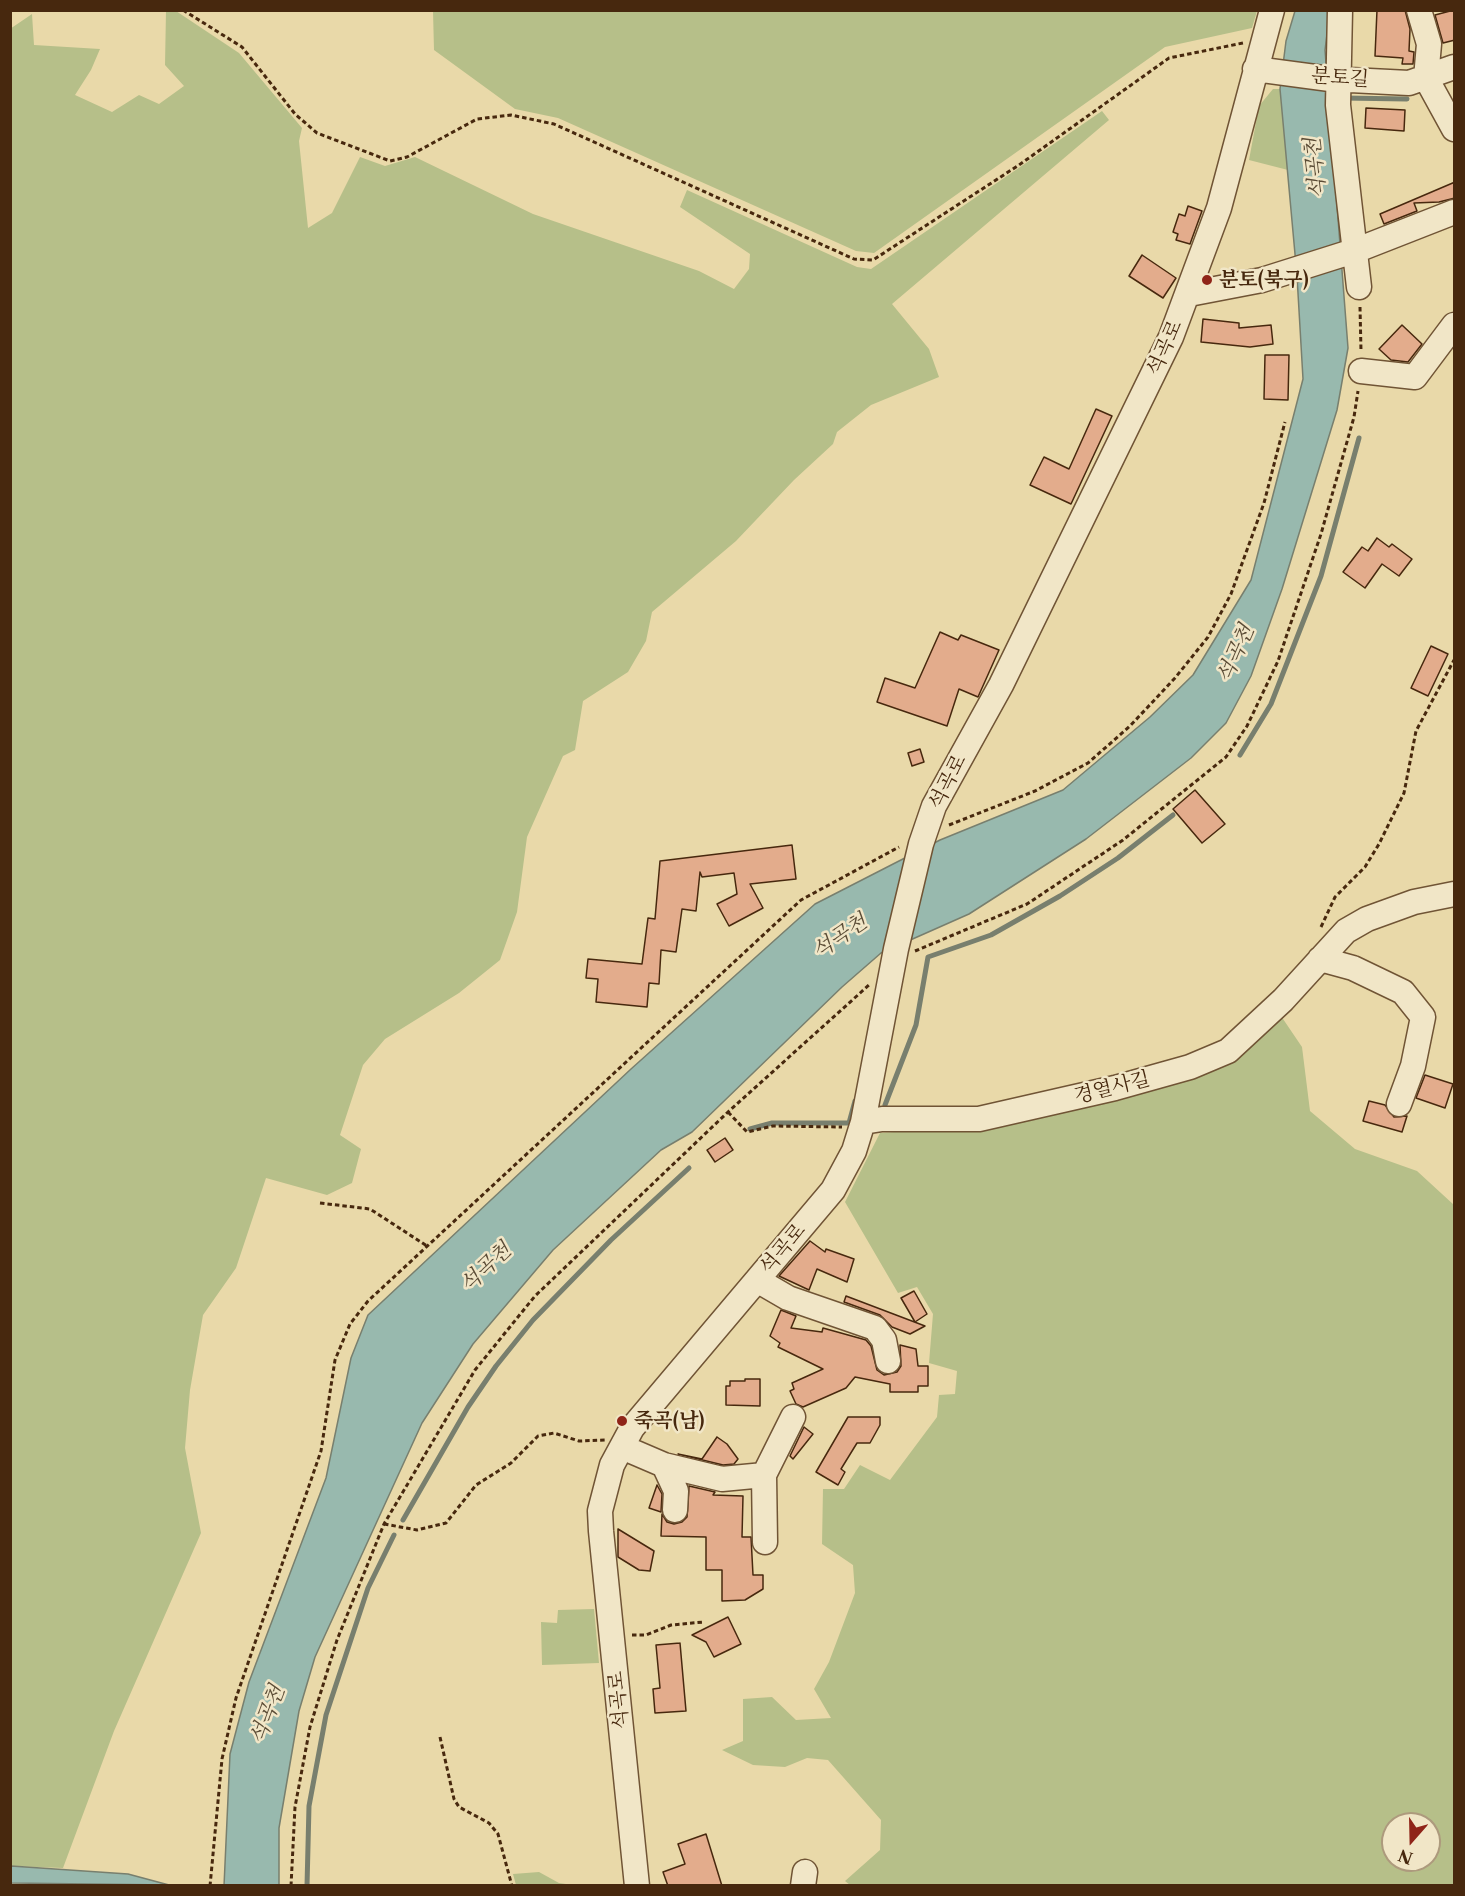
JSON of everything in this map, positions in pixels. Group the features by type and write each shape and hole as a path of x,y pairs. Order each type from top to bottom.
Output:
{"street":[{"name":"석곡로","path":"637,1886 600,1511 612,1465 632,1428 833,1190 854,1151 863,1122 894,959 923,839 934,806 1001,685 1118,450 1189,294 1265,71 1263,38 1272,10"},
{"path":"1340,10 1334,79 1350,252 1359,287"},
{"path":"1419,10 1429,44 1426,78 1455,129"},
{"name":"분토길","path":"1265,71 1334,79 1409,83 1455,67"},
{"path":"1189,294 1262,280 1350,252 1455,212"},
{"path":"1361,371 1415,377 1455,325"},
{"name":"경열사길","path":"863,1122 882,1119 979,1119 1115,1088 1190,1067 1228,1051 1283,999 1346,931 1367,919 1414,902 1455,894"},
{"path":"1320,959 1353,968 1403,992 1423,1017 1413,1066 1399,1104"},
{"name":"석곡로","path":"757,1280 788,1298 875,1328 884,1340 888,1361"},
{"path":"765,1542 764,1475 794,1418"},
{"path":"622,1447 664,1465 722,1479 764,1475"},
{"path":"664,1465 676,1491 675,1510"}],"path":[{"path":"183,10 242,47 295,114 317,133 390,161 407,157 477,119 511,115 554,124 854,259 873,260 1019,165 1169,58 1263,38"},
{"path":"291,1886 295,1807 310,1727 337,1640 384,1524 475,1370 535,1296 728,1112 894,959 1027,904 1124,840 1226,757 1247,726 1278,661 1321,534 1354,417 1361,371 1359,287"},
{"path":"210,1886 222,1759 236,1698 321,1451 335,1360 350,1323 368,1300 801,900 923,839 1035,791 1088,763 1130,726 1175,678 1208,637 1231,594 1264,503 1286,422"},
{"path":"1320,930 1335,897 1365,867 1379,844 1404,793 1416,731 1455,660"},
{"path":"728,1112 747,1132 773,1126 850,1127 863,1122"},
{"path":"320,1203 370,1209 427,1246"},
{"path":"384,1524 417,1530 446,1523 476,1485 511,1463 538,1436 554,1433 579,1441 610,1439 622,1447"},
{"path":"612,1636 646,1635 671,1625 704,1622"},
{"path":"440,1737 454,1799 459,1807 489,1823 498,1834 512,1886"}],"green space":[{"path":"433,10 1257,11 1252,28 1165,47 874,253 856,251 558,118 515,109 434,50"},
{"path":"166,11 176,11 239,53 302,128 299,141 308,228 332,213 360,157 385,166 415,157 533,214 699,271 734,289 749,269 750,254 680,207 687,190 857,267 871,269 1102,111 1109,120 892,304 929,349 939,377 871,405 837,432 833,444 794,480 736,541 652,612 646,641 628,672 583,701 575,750 563,756 527,837 517,912 500,960 459,993 385,1039 363,1065 340,1135 361,1149 352,1183 327,1195 266,1178 236,1268 203,1315 190,1390 185,1448 201,1533 114,1731 63,1868 10,1866 10,29 32,14 34,45 100,49 91,70 75,95 112,112 139,95 159,104 184,86 165,65"},
{"path":"1273,89 1280,89 1288,170 1249,160 1259,106"},
{"path":"1281,1016 1302,1047 1310,1111 1355,1149 1417,1171 1454,1205 1454,1885 850,1885 845,1881 880,1850 881,1820 828,1760 807,1758 785,1767 753,1765 722,1750 743,1741 743,1699 772,1697 796,1720 831,1718 814,1689 829,1662 855,1593 853,1565 822,1544 823,1489 844,1489 860,1465 890,1480 937,1417 939,1395 955,1394 957,1371 929,1363 933,1314 917,1287 898,1293 845,1202 880,1133 977,1126 1117,1096"},
{"path":"594,1609 599,1663 542,1665 541,1622 557,1623 558,1610"},
{"path":"539,1872 559,1883 573,1885 516,1885 513,1874"}],"water":[{"name":"석곡천","path":"1295,11 1330,11 1325,50 1348,348 1337,410 1282,589 1251,676 1226,723 1191,758 1086,839 969,914 881,953 842,987 692,1132 661,1150 553,1250 473,1344 422,1423 315,1657 299,1711 279,1828 279,1885 224,1886 230,1754 249,1682 326,1478 351,1358 368,1315 631,1069 815,904 940,840 1063,790 1150,717 1193,675 1251,580 1303,379 1297,276 1280,89 1286,41"},
{"path":"11,1866 128,1874 169,1885 11,1883"}],"building":[{"path":"1377,10 1405,10 1410,29 1409,51 1414,52 1413,64 1402,64 1403,58 1375,56"},
{"path":"1454,10 1455,40 1443,43 1435,15"},
{"path":"1366,108 1405,110 1404,131 1365,128"},
{"path":"1455,182 1455,198 1439,202 1414,203 1417,211 1384,224 1380,214"},
{"path":"1188,206 1202,211 1190,244 1176,240 1178,234 1173,232 1179,214 1185,216"},
{"path":"1142,255 1176,278 1163,298 1129,276"},
{"path":"1203,319 1239,323 1239,328 1271,325 1273,344 1250,347 1201,342"},
{"path":"1402,325 1422,344 1408,362 1391,360 1379,349"},
{"path":"1265,355 1289,355 1288,400 1264,399"},
{"path":"1096,409 1112,416 1071,504 1030,485 1044,457 1069,469"},
{"path":"1377,538 1389,547 1392,544 1412,559 1399,576 1382,564 1365,588 1343,572 1362,547 1368,551"},
{"path":"940,632 958,640 961,635 999,650 978,697 959,689 947,726 877,702 885,678 915,688"},
{"path":"1431,646 1448,654 1428,696 1411,688"},
{"path":"920,749 924,762 912,766 908,753"},
{"path":"1195,790 1225,824 1202,843 1173,809"},
{"path":"792,845 796,879 750,884 763,908 729,926 717,904 737,894 734,873 702,877 700,872 696,911 682,909 676,952 661,950 659,984 649,983 647,1007 596,1002 598,979 586,978 588,959 642,964 648,918 655,919 660,861"},
{"path":"1425,1075 1453,1084 1445,1108 1416,1098"},
{"path":"1369,1101 1385,1105 1394,1117 1407,1116 1402,1132 1363,1121"},
{"path":"725,1138 733,1150 715,1162 707,1150"},
{"path":"810,1241 825,1252 826,1249 854,1259 847,1282 817,1269 809,1290 779,1276"},
{"path":"914,1291 927,1314 915,1322 901,1298"},
{"path":"846,1296 925,1326 910,1334 892,1327 880,1315 844,1302"},
{"path":"781,1310 796,1316 791,1328 822,1332 823,1328 866,1340 871,1346 877,1370 884,1375 897,1372 901,1366 900,1345 916,1349 918,1366 928,1366 928,1386 918,1386 918,1392 890,1392 890,1384 855,1377 846,1388 803,1407 796,1404 790,1391 794,1389 792,1383 823,1369 778,1347 780,1343 770,1336"},
{"path":"745,1379 760,1379 760,1406 726,1405 726,1386 730,1386 730,1381 745,1381"},
{"path":"848,1417 880,1417 880,1425 870,1443 857,1443 841,1469 845,1472 838,1485 816,1472"},
{"path":"804,1427 813,1434 793,1459 790,1456"},
{"path":"717,1437 727,1444 738,1459 734,1464 723,1465 678,1454 702,1459"},
{"path":"657,1485 662,1494 661,1512 649,1508"},
{"path":"689,1486 715,1492 713,1495 743,1496 742,1537 751,1537 753,1575 763,1575 763,1589 745,1600 722,1601 722,1570 706,1570 706,1537 661,1536 662,1514 667,1522 674,1524 682,1522 687,1517"},
{"path":"618,1529 654,1551 650,1571 639,1570 618,1557"},
{"path":"728,1617 741,1644 714,1657 706,1642 692,1635"},
{"path":"680,1643 686,1711 655,1713 653,1689 660,1688 656,1645"},
{"path":"706,1834 722,1886 668,1886 663,1872 685,1864 678,1844"}],"waterway":[{"path":"1343,98 1407,99"},
{"path":"1240,755 1271,704 1321,576 1359,438"},
{"path":"885,1105 916,1025 928,957 991,935 1060,896 1118,858 1173,815"},
{"path":"750,1129 772,1123 849,1123 855,1101"},
{"path":"403,1520 468,1407 496,1366 533,1320 611,1240 689,1168"},
{"path":"307,1886 309,1806 326,1715 368,1588 394,1535"}],"place":[{"name":"분토(북구)","path":"1207,280"},
{"name":"죽곡(남)","path":"622,1421"}]}
